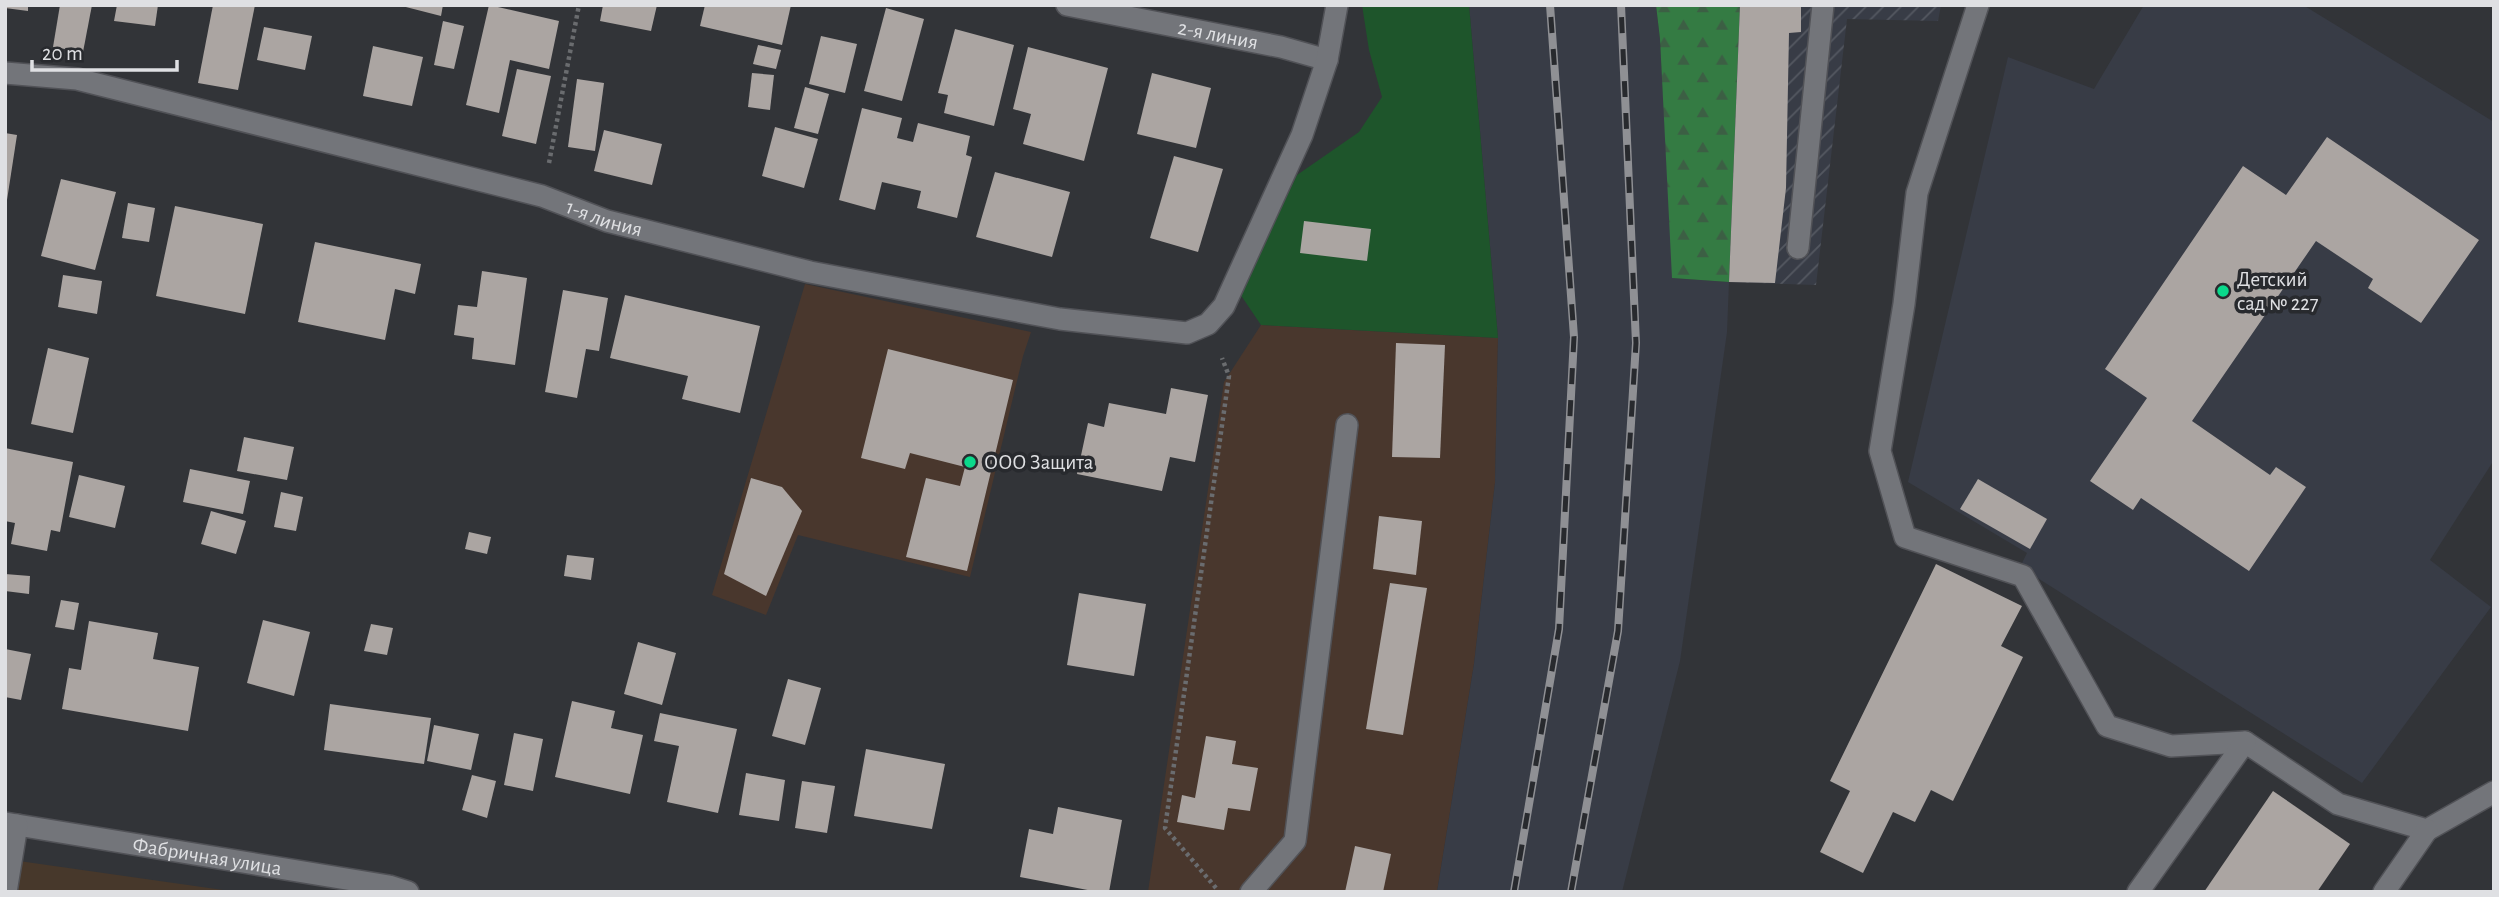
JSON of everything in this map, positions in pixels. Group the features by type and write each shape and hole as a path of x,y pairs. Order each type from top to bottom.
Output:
{"street":[{"name":"2-я линия","path":"1067,5 1281,47 1327,60"},
{"path":"1208,324 1224,306 1296,148 1327,60 1337,5"},
{"path":"1798,248 1823,5"},
{"path":"1978,5 1917,193 1904,304 1880,452 1905,537 2023,576 2108,726 2171,746 2245,742 2338,804 2427,831"},
{"name":"1-я линия","path":"5,73 77,79 542,196 607,221 873,285 1060,319 1187,333 1208,324"},
{"path":"1251,892 1296,841 1346,425"},
{"path":"2138,892 2245,742"},
{"path":"2384,892 2427,831 2494,792"},
{"path":"6,892 11,824"},
{"name":"Фабричная улица","path":"11,824 389,886 408,892"}],"path":[{"path":"542,196 579,5"},
{"path":"1208,324 1229,376 1165,828 1218,892"}],"shaded area":[{"path":"1469,5 1656,5 1673,278 1729,282 1727,332 1680,661 1622,892 1437,892 1474,664 1495,483 1498,338"},
{"path":"1740,5 1941,5 1938,21 1847,19 1816,285 1729,282"},
{"name":"Детский сад № 227","path":"2144,5 2303,5 2494,122 2494,460 2430,560 2491,607 2362,783 2020,567 2027,553 1908,482 2008,57 2094,89"},
{"path":"805,284 1031,332 970,577 798,535 766,615 712,595"},
{"path":"1261,325 1498,338 1495,483 1474,664 1437,892 1148,892 1224,382"},
{"path":"5,859 237,892 5,892"}],"green space":[{"path":"1362,5 1469,5 1498,338 1261,325 1240,294 1297,175 1359,132 1382,97 1369,50"},
{"path":"1656,5 1740,5 1729,282 1672,278"}],"building":[{"path":"5,5 28,5 28,11 5,8"},
{"path":"60,5 92,5 83,52 53,47"},
{"path":"117,5 158,5 155,26 114,21"},
{"path":"213,5 255,5 238,90 198,83"},
{"path":"398,5 443,5 441,16"},
{"path":"489,5 559,21 549,69 510,60 499,113 466,105"},
{"path":"603,5 657,5 651,31 600,21"},
{"path":"705,5 791,5 782,45 700,26"},
{"path":"1740,5 1801,5 1801,32 1789,33 1786,188 1775,283 1729,282"},
{"path":"886,8 924,19 902,101 864,91"},
{"path":"443,21 464,26 454,69 434,65"},
{"path":"264,27 312,36 305,70 257,60"},
{"path":"955,29 1014,45 994,126 944,113 948,95 938,93"},
{"path":"821,36 857,44 845,93 809,84"},
{"path":"758,45 781,50 776,69 753,64"},
{"path":"373,46 423,57 412,106 363,96"},
{"path":"1028,47 1108,68 1084,161 1023,144 1031,114 1013,109"},
{"path":"517,69 551,76 536,144 502,136"},
{"path":"752,73 774,75 770,110 748,107"},
{"path":"1152,73 1211,88 1196,148 1137,134"},
{"path":"577,79 604,83 595,151 568,147"},
{"path":"805,87 829,94 818,134 794,128"},
{"path":"862,108 902,118 897,138 913,142 918,123 970,136 966,155 972,157 957,218 917,208 921,191 882,182 875,210 839,200"},
{"path":"775,127 818,139 804,188 762,176"},
{"path":"604,130 662,144 652,185 594,171"},
{"path":"5,133 17,135 7,200 5,200"},
{"path":"2327,137 2479,240 2421,323 2368,288 2373,279 2316,241 2192,421 2270,475 2276,467 2306,487 2249,571 2141,498 2133,510 2090,481 2147,398 2105,369 2243,166 2286,195"},
{"path":"1174,156 1223,169 1198,252 1150,238"},
{"path":"995,172 1070,192 1052,257 976,237"},
{"path":"61,179 116,192 95,270 41,256"},
{"path":"128,203 155,208 149,242 122,238"},
{"path":"175,206 263,224 245,314 156,296"},
{"path":"1304,221 1371,229 1367,261 1300,253"},
{"path":"315,242 421,264 415,294 395,289 385,340 298,322"},
{"path":"482,271 527,278 515,365 472,359 474,338 454,335 458,305 477,307"},
{"path":"63,275 102,281 97,314 58,307"},
{"path":"563,290 608,298 599,351 586,349 577,398 545,392"},
{"path":"625,295 760,326 740,413 682,399 688,376 610,358"},
{"path":"1396,343 1445,345 1440,458 1392,457"},
{"path":"48,348 89,358 73,433 31,424"},
{"name":"ООО Защита","path":"888,349 1013,380 967,571 906,557 926,478 960,486 965,467 910,453 905,469 861,458"},
{"path":"1171,388 1208,395 1195,462 1170,457 1162,491 1077,474 1088,423 1104,427 1109,403 1166,414"},
{"path":"244,437 294,447 287,480 237,471"},
{"path":"5,448 73,462 60,532 51,530 47,551 11,544 15,523 5,521"},
{"path":"190,469 250,481 243,514 183,502"},
{"path":"79,475 125,486 115,528 69,517"},
{"path":"751,478 782,487 802,511 766,596 724,574"},
{"path":"1978,479 2047,519 2030,549 1960,509"},
{"path":"281,492 303,497 296,531 274,527"},
{"path":"211,511 246,521 236,554 201,544"},
{"path":"1379,516 1422,521 1416,575 1373,569"},
{"path":"469,532 491,537 487,554 465,549"},
{"path":"567,555 594,558 591,580 564,576"},
{"path":"1936,564 2022,606 2001,646 2023,657 1953,801 1931,790 1915,822 1893,812 1863,873 1820,852 1850,791 1830,781"},
{"path":"5,574 30,576 29,594 5,591"},
{"path":"1390,583 1427,588 1403,735 1366,729"},
{"path":"1079,593 1146,604 1134,676 1067,665"},
{"path":"61,600 79,603 74,630 55,627"},
{"path":"263,620 310,632 294,696 247,683"},
{"path":"89,621 158,633 153,659 199,667 188,731 62,709 69,668 81,670"},
{"path":"371,624 393,628 387,655 364,651"},
{"path":"638,642 676,653 662,705 624,694"},
{"path":"5,649 31,654 21,700 5,697"},
{"path":"788,679 821,688 805,745 772,736"},
{"path":"572,701 615,711 611,728 643,735 630,794 555,777"},
{"path":"330,704 431,718 424,764 324,750"},
{"path":"660,713 737,729 718,813 667,802 679,746 654,741"},
{"path":"434,725 479,734 471,770 427,761"},
{"path":"514,733 543,739 533,791 504,785"},
{"path":"1206,736 1236,741 1232,764 1258,768 1250,811 1228,808 1224,830 1177,822 1182,795 1195,798"},
{"path":"866,749 945,764 932,829 854,816"},
{"path":"746,773 785,780 779,821 739,815"},
{"path":"472,775 496,781 487,818 462,810"},
{"path":"802,781 835,786 827,833 795,828"},
{"path":"2273,791 2350,844 2317,892 2204,892"},
{"path":"1058,807 1122,820 1109,892 1020,877 1029,829 1053,834"},
{"path":"1355,846 1391,854 1383,892 1345,892"}],"railway":[{"path":"1514,892 1559,629 1574,337 1550,5"},
{"path":"1571,892 1618,631 1636,343 1621,5"}],"place":[{"name":"Детский сад № 227","path":"2223,291"},
{"name":"ООО Защита","path":"970,462"}]}
